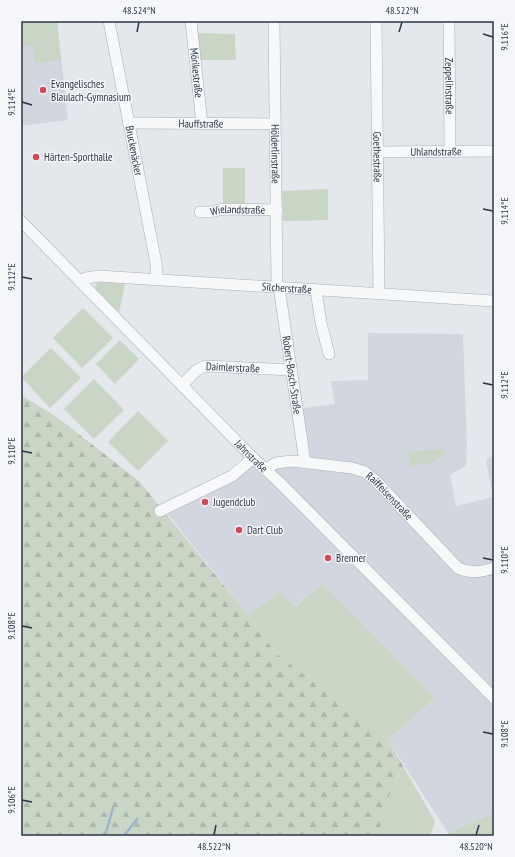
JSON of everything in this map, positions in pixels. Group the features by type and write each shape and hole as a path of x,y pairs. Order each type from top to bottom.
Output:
{"street":[{"name":"Bruckenäcker","path":"109,21 156,263 156,280"},
{"name":"Mörikestraße","path":"191,21 202,124"},
{"name":"Hölderlinstraße","path":"274,21 278,287"},
{"name":"Goethestraße","path":"376,21 379,294"},
{"name":"Zeppelinstraße","path":"449,21 450,151"},
{"name":"Hauffstraße","path":"128,123 275,124"},
{"name":"Uhlandstraße","path":"378,152 494,151"},
{"name":"Wielandstraße","path":"200,212 210,212 223,209 277,210"},
{"name":"Jahnstraße","path":"21,221 253,458 489,687 494,698"},
{"name":"Silcherstraße","path":"80,281 94,276 494,300"},
{"name":"Robert-Bosch-Straße","path":"278,287 305,462"},
{"path":"316,290 321,323 330,354"},
{"name":"Daimlerstraße","path":"182,385 197,370 205,366 291,370"},
{"path":"160,511 232,476 253,458"},
{"name":"Raiffeisenstraße","path":"266,469 282,461 305,462 352,468 365,472 375,480 458,568 464,571 477,572 494,568"}],"shaded area":[{"name":"Evangelisches Blaulach-Gymnasium","path":"21,21 57,21 68,120 21,126"},
{"path":"368,333 463,334 467,447 466,466 450,475 456,506 493,497 486,460 494,455 494,813 448,833 388,740 435,698 323,584 293,607 279,592 248,615 164,509 253,458 266,469 304,461 298,409 335,404 331,381 368,380"}],"green space":[{"path":"21,21 57,21 61,60 35,63 33,45 21,47"},
{"path":"197,33 235,34 236,60 200,60"},
{"path":"223,168 245,168 245,205 223,205"},
{"path":"328,189 328,220 283,221 282,191"},
{"path":"99,282 125,284 119,313 95,288 96,284"},
{"path":"83,308 113,338 82,368 53,338"},
{"path":"120,340 139,359 115,384 96,364"},
{"path":"51,348 81,378 50,408 21,377"},
{"path":"94,379 124,410 94,439 64,409"},
{"path":"21,395 58,418 139,481 248,615 276,653 388,740 403,766 380,815 381,836 21,836"},
{"path":"138,411 168,441 138,471 108,442"},
{"path":"442,449 445,451 444,455 428,465 425,462 410,468 409,452"},
{"path":"323,584 435,698 388,740 276,653 248,615 279,592 294,607"},
{"path":"403,766 435,821 430,836 381,836 380,815"},
{"path":"494,813 494,836 449,836 448,833"}],"waterway":[{"path":"105,836 113,808"},
{"path":"124,836 137,819"}],"place":[{"name":"Evangelisches Blaulach-Gymnasium","path":"43,90"},
{"name":"Härten-Sporthalle","path":"36,157"},
{"name":"Jugendclub","path":"205,502"},
{"name":"Dart Club","path":"239,530"},
{"name":"Brenner","path":"328,558"}]}
